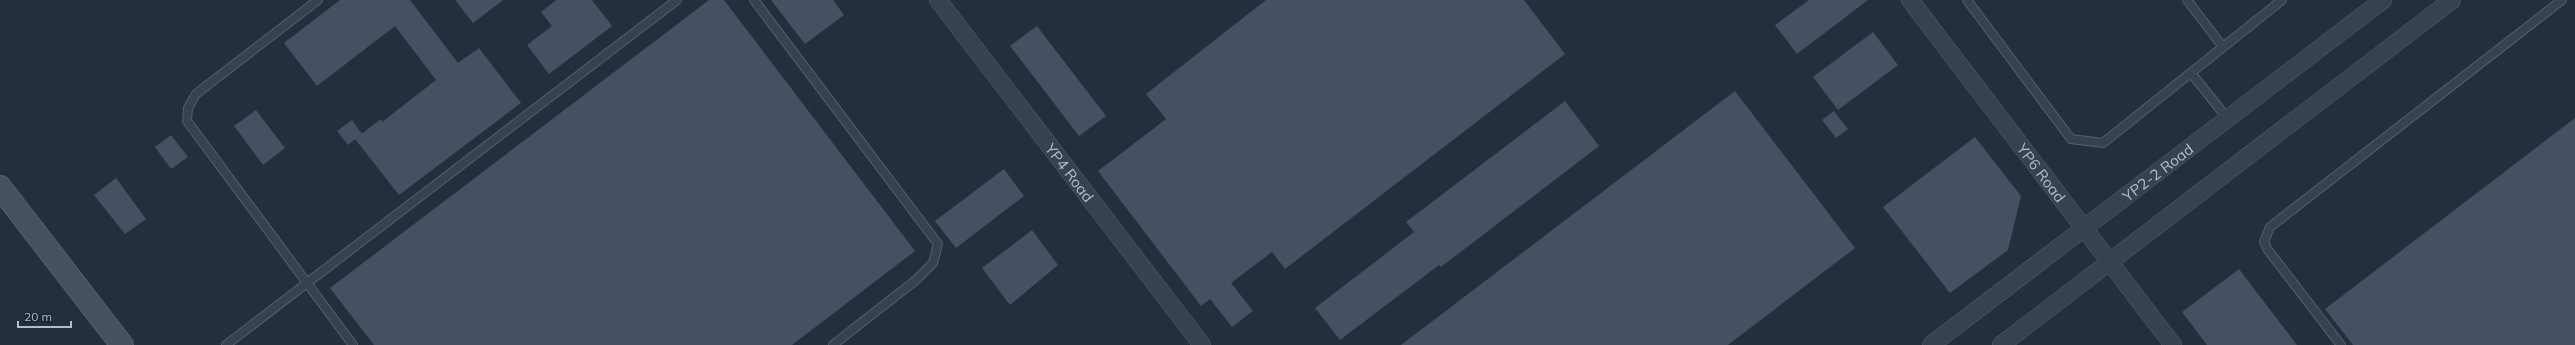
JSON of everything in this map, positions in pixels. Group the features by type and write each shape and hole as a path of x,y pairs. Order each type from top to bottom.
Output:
{"street":[{"name":"YP4 Road","path":"938,0 1202,345"},
{"name":"YP6 Road","path":"1910,0 2173,345"},
{"name":"YP2-2 Road","path":"1931,345 2383,0"},
{"path":"2001,345 2452,0"},
{"path":"0,187 122,345"}],"lane":[{"path":"318,0 196,94 188,108 187,121 353,345"},
{"path":"226,345 677,0"},
{"path":"754,0 938,244 933,263 916,280 833,345"},
{"path":"1967,0 2072,139 2103,143 2282,0"},
{"path":"2187,0 2223,47"},
{"path":"2340,345 2268,250 2264,242 2270,227 2562,0"},
{"path":"2190,73 2228,119"}],"building":[{"path":"340,0 410,0 458,63 479,48 521,103 399,195 355,139 381,119 382,122 436,80 395,26 317,86 284,43"},
{"path":"455,0 503,0 473,23"},
{"path":"556,0 592,0 612,26 549,74 527,45 552,26 541,12"},
{"path":"709,0 724,0 915,251 792,345 374,345 330,288"},
{"path":"771,0 833,0 844,15 805,44"},
{"path":"1266,0 1524,0 1565,54 1285,269 1272,252 1231,283 1253,311 1232,327 1210,299 1201,306 1098,171 1166,119 1146,94"},
{"path":"1809,0 1868,0 1797,54 1775,25"},
{"path":"1037,26 1106,116 1079,136 1010,46"},
{"path":"1873,32 1898,65 1838,110 1813,77"},
{"path":"1735,91 1855,248 1728,345 1401,345"},
{"path":"1565,101 1599,146 1441,267 1439,265 1340,340 1315,308 1414,232 1406,222"},
{"path":"256,110 285,148 263,165 234,126"},
{"path":"1834,111 1848,129 1836,138 1822,120"},
{"path":"2575,118 2575,345 2353,345 2325,309"},
{"path":"352,120 362,134 348,145 337,131"},
{"path":"171,135 188,157 171,169 155,147"},
{"path":"1975,137 2021,196 2008,250 1950,293 1883,207"},
{"path":"1004,169 1024,196 956,248 935,221"},
{"path":"116,178 146,219 125,234 94,195"},
{"path":"1032,230 1058,265 1010,305 982,268"},
{"path":"2239,269 2297,345 2207,345 2182,312"}]}
